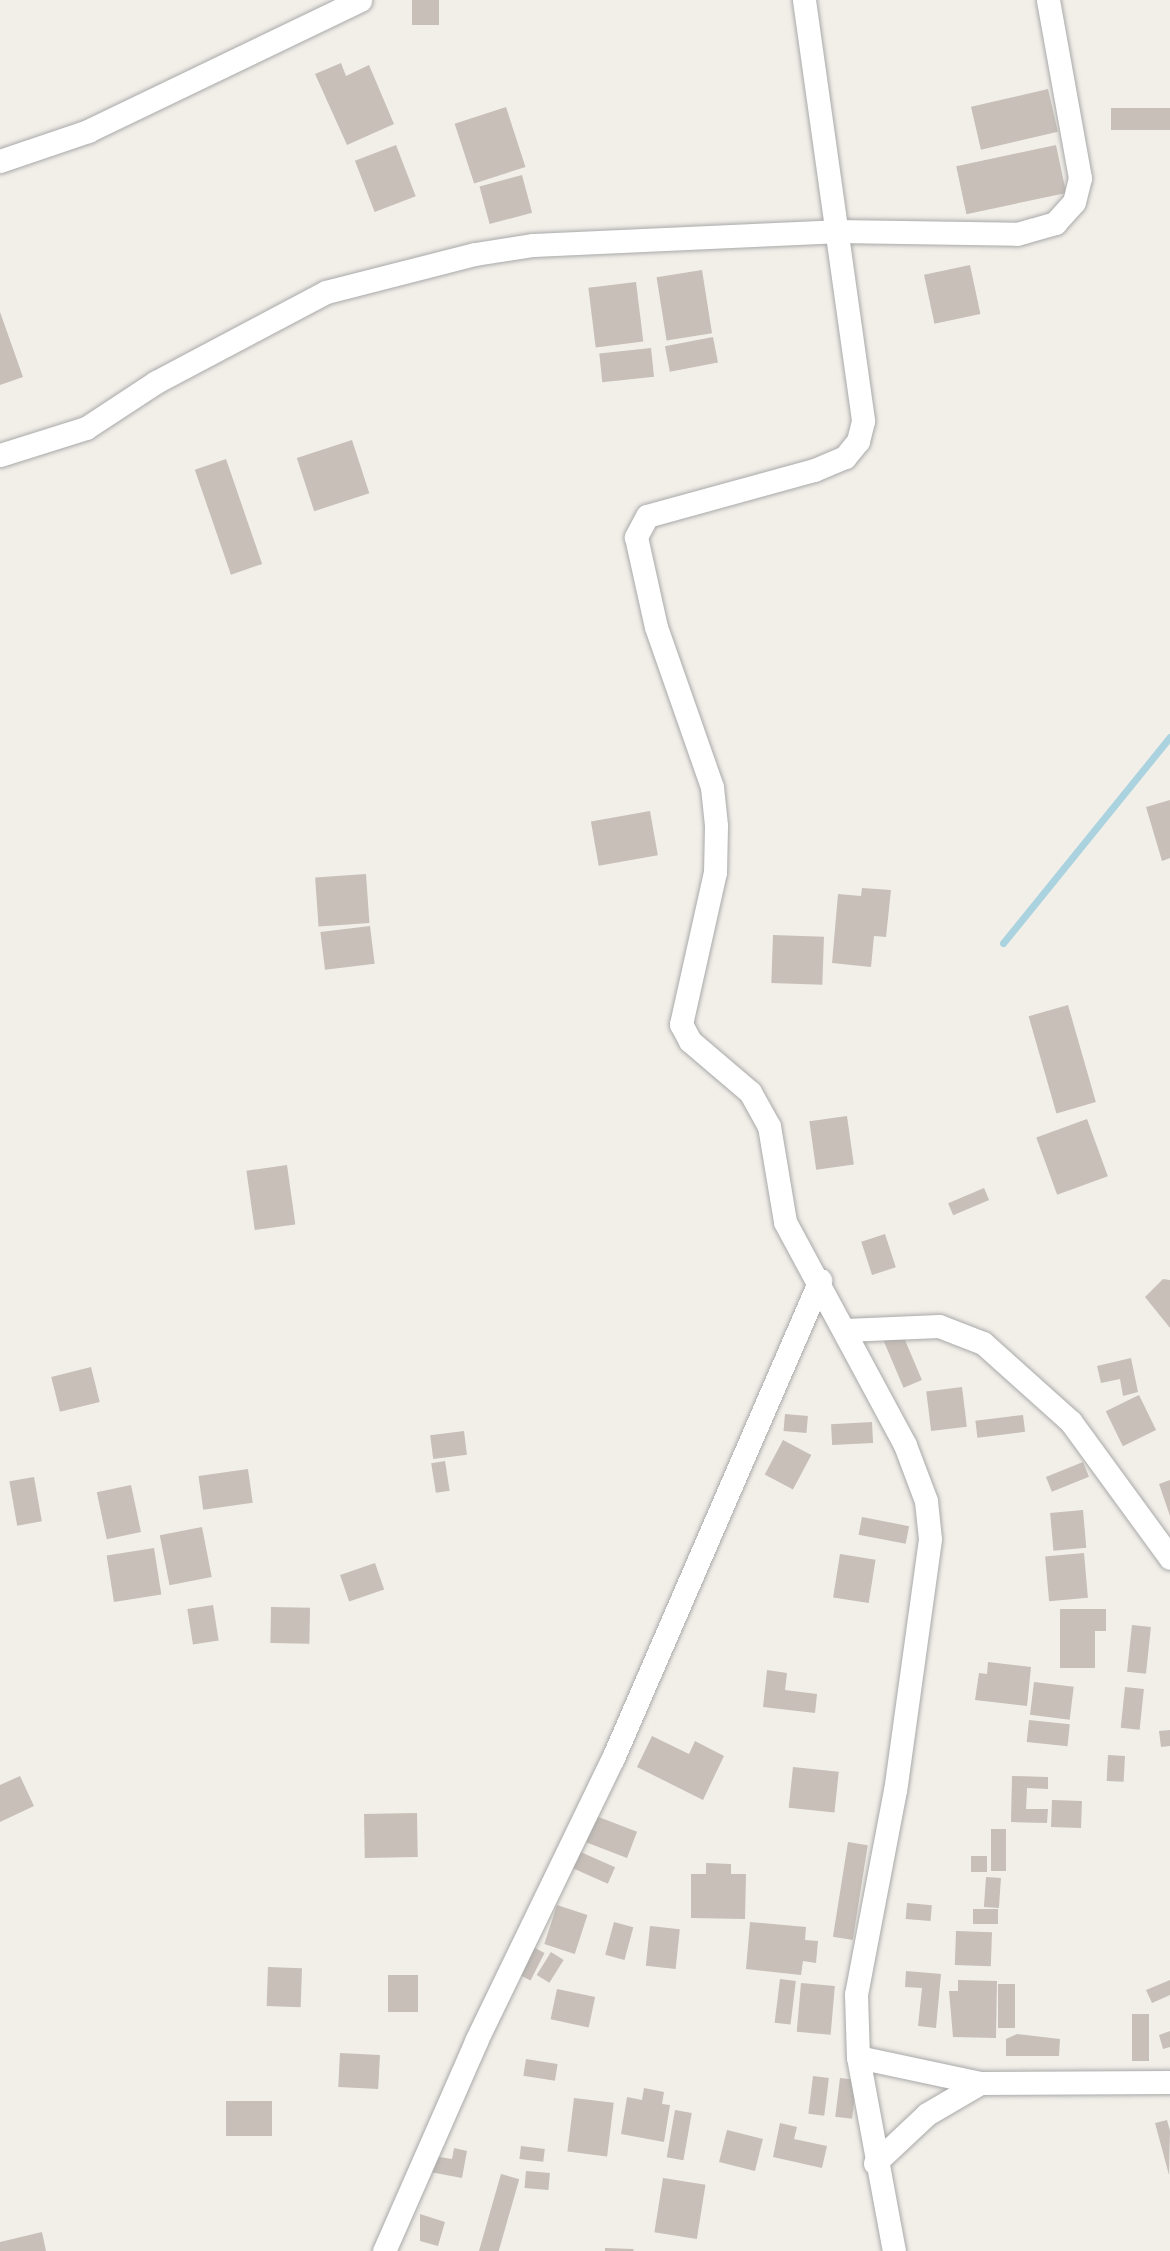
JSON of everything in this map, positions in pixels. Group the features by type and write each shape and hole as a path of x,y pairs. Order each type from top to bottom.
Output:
{"street":[{"path":"0,160 88,131 360,0"},
{"path":"804,0 863,421 858,441 845,457 814,470 647,516 636,537 656,627 712,787 716,826 715,872 681,1024 690,1041 757,1103 769,1126 785,1222 820,1280 916,1471 930,1539 895,1790 856,1994 858,2057 894,2251"},
{"path":"0,455 86,428 156,382 326,292 533,245 836,231 1017,234 1055,223 1074,202 1080,178 1048,0"},
{"path":"384,2251 475,2041 613,1758 820,1280"},
{"path":"845,1330 939,1326 983,1343 1071,1422 1170,1558"},
{"path":"858,2057 979,2083 1170,2082"},
{"path":"876,2163 927,2114 979,2083"}],"building":[{"path":"412,0 439,0 439,25 412,25"},
{"path":"341,63 346,76 369,65 394,124 347,145 315,74"},
{"path":"1048,89 1058,132 981,150 971,107"},
{"path":"506,107 525,167 474,184 455,124"},
{"path":"1111,108 1170,108 1170,130 1111,130"},
{"path":"396,145 416,196 375,212 355,161"},
{"path":"1056,145 1066,193 966,214 956,166"},
{"path":"522,175 532,213 490,224 479,186"},
{"path":"970,265 980,314 934,324 924,275"},
{"path":"702,270 712,333 667,340 657,277"},
{"path":"636,282 643,342 596,347 588,288"},
{"path":"0,312 23,377 0,385"},
{"path":"713,337 718,363 670,372 665,346"},
{"path":"651,348 654,377 602,382 599,353"},
{"path":"352,440 369,493 314,511 297,458"},
{"path":"226,459 262,564 231,575 195,470"},
{"path":"1170,800 1170,858 1162,861 1146,807"},
{"path":"650,811 658,855 599,866 591,821"},
{"path":"366,874 369,923 319,926 315,878"},
{"path":"862,888 891,890 886,937 874,936 871,967 832,963 838,894 861,896"},
{"path":"370,926 375,964 325,970 320,932"},
{"path":"773,935 824,937 822,985 771,983"},
{"path":"1068,1005 1096,1102 1056,1113 1029,1016"},
{"path":"847,1116 854,1165 816,1170 809,1121"},
{"path":"1087,1119 1108,1176 1057,1195 1036,1137"},
{"path":"287,1165 295,1224 255,1230 246,1171"},
{"path":"984,1188 989,1200 953,1215 948,1203"},
{"path":"885,1234 896,1267 872,1275 861,1242"},
{"path":"1163,1279 1170,1280 1170,1328 1145,1297"},
{"path":"902,1333 922,1380 904,1388 884,1341"},
{"path":"1131,1358 1138,1392 1123,1396 1120,1379 1101,1383 1097,1366"},
{"path":"91,1367 100,1402 60,1412 51,1377"},
{"path":"962,1387 967,1427 931,1431 926,1391"},
{"path":"1139,1395 1156,1430 1123,1446 1106,1411"},
{"path":"785,1414 808,1416 806,1433 784,1431"},
{"path":"1023,1415 1025,1432 977,1438 975,1421"},
{"path":"872,1422 873,1443 832,1445 831,1424"},
{"path":"464,1431 467,1455 433,1459 430,1435"},
{"path":"783,1440 811,1455 793,1489 765,1474"},
{"path":"445,1461 450,1491 436,1493 431,1463"},
{"path":"1083,1462 1089,1477 1052,1492 1046,1477"},
{"path":"248,1469 253,1503 203,1510 198,1476"},
{"path":"34,1477 42,1521 17,1526 9,1481"},
{"path":"1170,1480 1170,1516 1159,1484"},
{"path":"131,1485 141,1532 107,1539 97,1492"},
{"path":"1083,1510 1086,1548 1053,1551 1050,1513"},
{"path":"862,1517 909,1526 906,1544 859,1535"},
{"path":"202,1527 212,1577 170,1585 160,1535"},
{"path":"154,1548 161,1594 114,1602 107,1556"},
{"path":"1084,1553 1088,1598 1049,1601 1045,1556"},
{"path":"840,1554 876,1560 869,1603 833,1597"},
{"path":"375,1563 384,1589 349,1602 340,1575"},
{"path":"213,1605 219,1641 193,1645 187,1609"},
{"path":"271,1607 310,1608 309,1644 270,1643"},
{"path":"1060,1609 1106,1609 1106,1631 1095,1631 1095,1668 1060,1668"},
{"path":"1132,1625 1151,1627 1146,1674 1127,1672"},
{"path":"988,1662 1031,1667 1027,1706 975,1700 979,1673 987,1674"},
{"path":"767,1670 787,1673 785,1690 817,1694 815,1713 763,1707"},
{"path":"1034,1682 1074,1687 1070,1720 1030,1715"},
{"path":"1125,1687 1144,1689 1140,1730 1121,1728"},
{"path":"1029,1720 1070,1724 1067,1746 1027,1742"},
{"path":"1170,1730 1170,1746 1161,1747 1159,1731"},
{"path":"652,1736 689,1754 695,1741 724,1756 703,1800 637,1767"},
{"path":"1108,1755 1125,1756 1124,1782 1107,1781"},
{"path":"793,1767 839,1772 834,1813 789,1808"},
{"path":"20,1776 34,1806 0,1822 0,1785"},
{"path":"1012,1776 1048,1777 1048,1789 1027,1788 1026,1809 1048,1809 1047,1823 1011,1822"},
{"path":"1052,1800 1082,1801 1081,1828 1051,1827"},
{"path":"417,1813 418,1857 365,1858 364,1814"},
{"path":"596,1816 637,1832 627,1858 586,1842"},
{"path":"991,1829 1006,1829 1006,1871 991,1871"},
{"path":"848,1842 868,1845 853,1940 833,1937"},
{"path":"574,1849 615,1867 608,1884 567,1865"},
{"path":"971,1856 987,1856 987,1872 971,1872"},
{"path":"706,1863 731,1864 731,1874 746,1874 745,1919 691,1918 691,1874 706,1874"},
{"path":"986,1877 1001,1878 999,1908 984,1907"},
{"path":"907,1903 932,1905 931,1921 906,1919"},
{"path":"557,1905 587,1915 575,1954 544,1944"},
{"path":"973,1909 998,1909 998,1924 973,1924"},
{"path":"614,1922 633,1927 625,1960 605,1955"},
{"path":"750,1922 806,1927 805,1940 818,1941 816,1963 803,1961 801,1975 746,1969"},
{"path":"650,1926 680,1929 676,1969 646,1966"},
{"path":"956,1931 992,1932 991,1966 955,1965"},
{"path":"533,1947 545,1953 531,1981 519,1975"},
{"path":"551,1952 564,1960 549,1983 537,1975"},
{"path":"268,1967 302,1968 301,2007 267,2006"},
{"path":"906,1971 941,1974 936,2028 918,2026 922,1988 905,1987"},
{"path":"388,1975 418,1975 418,2012 388,2012"},
{"path":"780,1979 796,1981 791,2025 775,2023"},
{"path":"958,1980 997,1981 996,2038 953,2037 949,1991 958,1991"},
{"path":"1170,1980 1170,1995 1152,2003 1146,1990"},
{"path":"801,1983 835,1986 831,2035 797,2032"},
{"path":"998,1984 1015,1984 1015,2028 998,2028"},
{"path":"557,1989 595,1997 589,2027 551,2019"},
{"path":"1132,2014 1149,2014 1149,2061 1132,2061"},
{"path":"1170,2031 1170,2047 1163,2049 1159,2035"},
{"path":"1017,2034 1060,2039 1059,2056 1006,2056 1006,2039"},
{"path":"340,2053 380,2055 378,2089 338,2087"},
{"path":"526,2059 558,2064 555,2081 523,2076"},
{"path":"813,2076 829,2078 824,2116 808,2114"},
{"path":"840,2078 857,2080 852,2119 835,2117"},
{"path":"644,2088 664,2092 662,2104 670,2105 664,2142 621,2134 627,2097 642,2100"},
{"path":"574,2098 614,2103 607,2156 567,2152"},
{"path":"226,2101 272,2101 272,2136 226,2136"},
{"path":"675,2110 692,2113 683,2160 667,2157"},
{"path":"1167,2120 1170,2131 1169,2175 1155,2123"},
{"path":"780,2123 797,2127 794,2139 827,2146 822,2168 773,2157"},
{"path":"727,2130 763,2139 755,2171 719,2162"},
{"path":"521,2146 545,2149 543,2162 519,2159"},
{"path":"454,2148 467,2151 462,2178 430,2172 433,2156 452,2159"},
{"path":"526,2171 550,2173 548,2190 525,2188"},
{"path":"501,2174 519,2179 499,2251 479,2251"},
{"path":"663,2178 705,2185 697,2239 654,2232"},
{"path":"420,2214 445,2222 438,2246 420,2241"},
{"path":"42,2232 46,2251 0,2251 0,2242"},
{"path":"605,2248 634,2249 605,2251"}],"waterway":[{"path":"1003,943 1170,737"}]}
